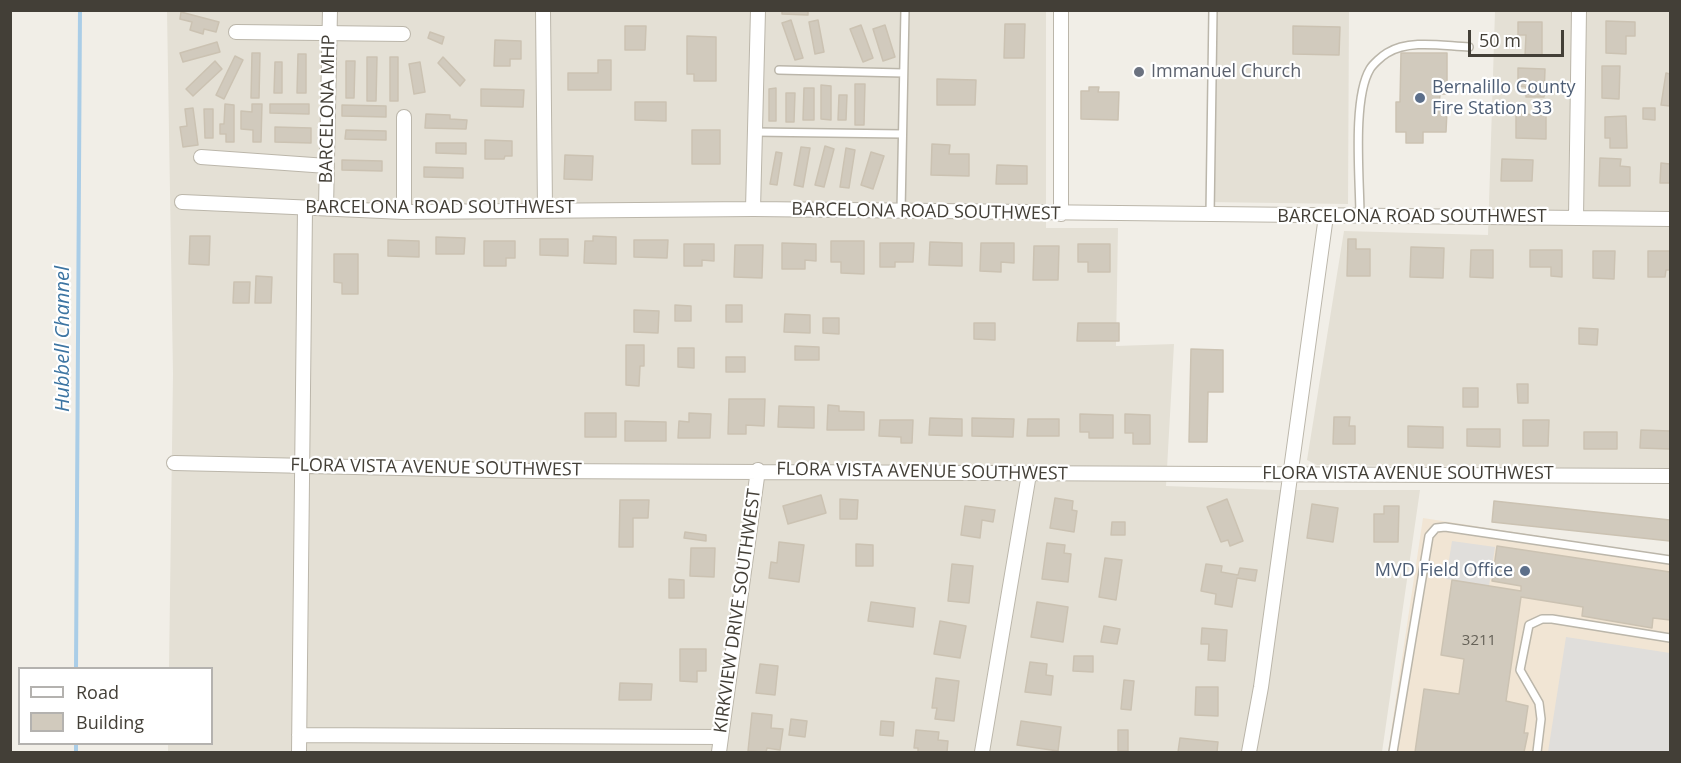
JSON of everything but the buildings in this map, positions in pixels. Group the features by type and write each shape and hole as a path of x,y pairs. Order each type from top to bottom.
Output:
{"street":[{"name":"BARCELONA MHP","path":"326,208 330,10"},
{"path":"543,10 545,209"},
{"path":"753,209 758,10"},
{"path":"1061,10 1061,214"},
{"path":"1576,218 1579,10"},
{"path":"236,32 404,34"},
{"path":"404,117 404,212"},
{"path":"201,157 327,166"},
{"name":"BARCELONA ROAD SOUTHWEST","path":"182,202 404,212 753,209 1671,219"},
{"path":"299,753 305,208"},
{"path":"1249,753 1262,687 1326,216"},
{"name":"FLORA VISTA AVENUE SOUTHWEST","path":"174,463 535,471 758,470 1029,474 1671,476"},
{"name":"KIRKVIEW DRIVE SOUTHWEST","path":"719,753 758,470"},
{"path":"982,753 1029,474"},
{"path":"299,735 721,738"}],"lane":[{"path":"901,211 905,10"},
{"path":"1210,215 1213,10"},
{"path":"1360,216 1359,117 1364,86 1370,69 1387,53 1402,48 1422,45 1469,47"},
{"path":"779,70 903,73"},
{"path":"755,132 902,134"},
{"path":"1393,753 1429,536 1436,528 1445,527 1671,560"},
{"path":"1536,753 1541,719 1539,703 1520,670 1529,625 1542,619 1552,619 1671,638"}],"shaded area":[{"path":"167,11 1046,11 1046,228 1118,228 1116,346 1174,344 1166,486 1275,490 1420,490 1382,752 168,752 168,745 213,745 213,667 169,667 173,374"},
{"path":"1209,11 1349,11 1348,204 1207,202"},
{"path":"1495,11 1670,11 1670,469 1317,465 1307,460 1344,231 1488,235"},
{"path":"1423,518 1670,556 1670,752 1388,752"},
{"path":"1452,541 1495,547 1489,586 1446,579"},
{"path":"1566,637 1670,653 1670,752 1548,752"}],"waterway":[{"name":"Hubbell Channel","path":"76,667 80,10"},
{"name":"Hubbell Channel","path":"76,745 76,752"}],"place":[{"name":"Immanuel Church","path":"1139,72"},
{"name":"Bernalillo County Fire Station 33","path":"1420,98"},
{"name":"MVD Field Office","path":"1525,571"}]}
